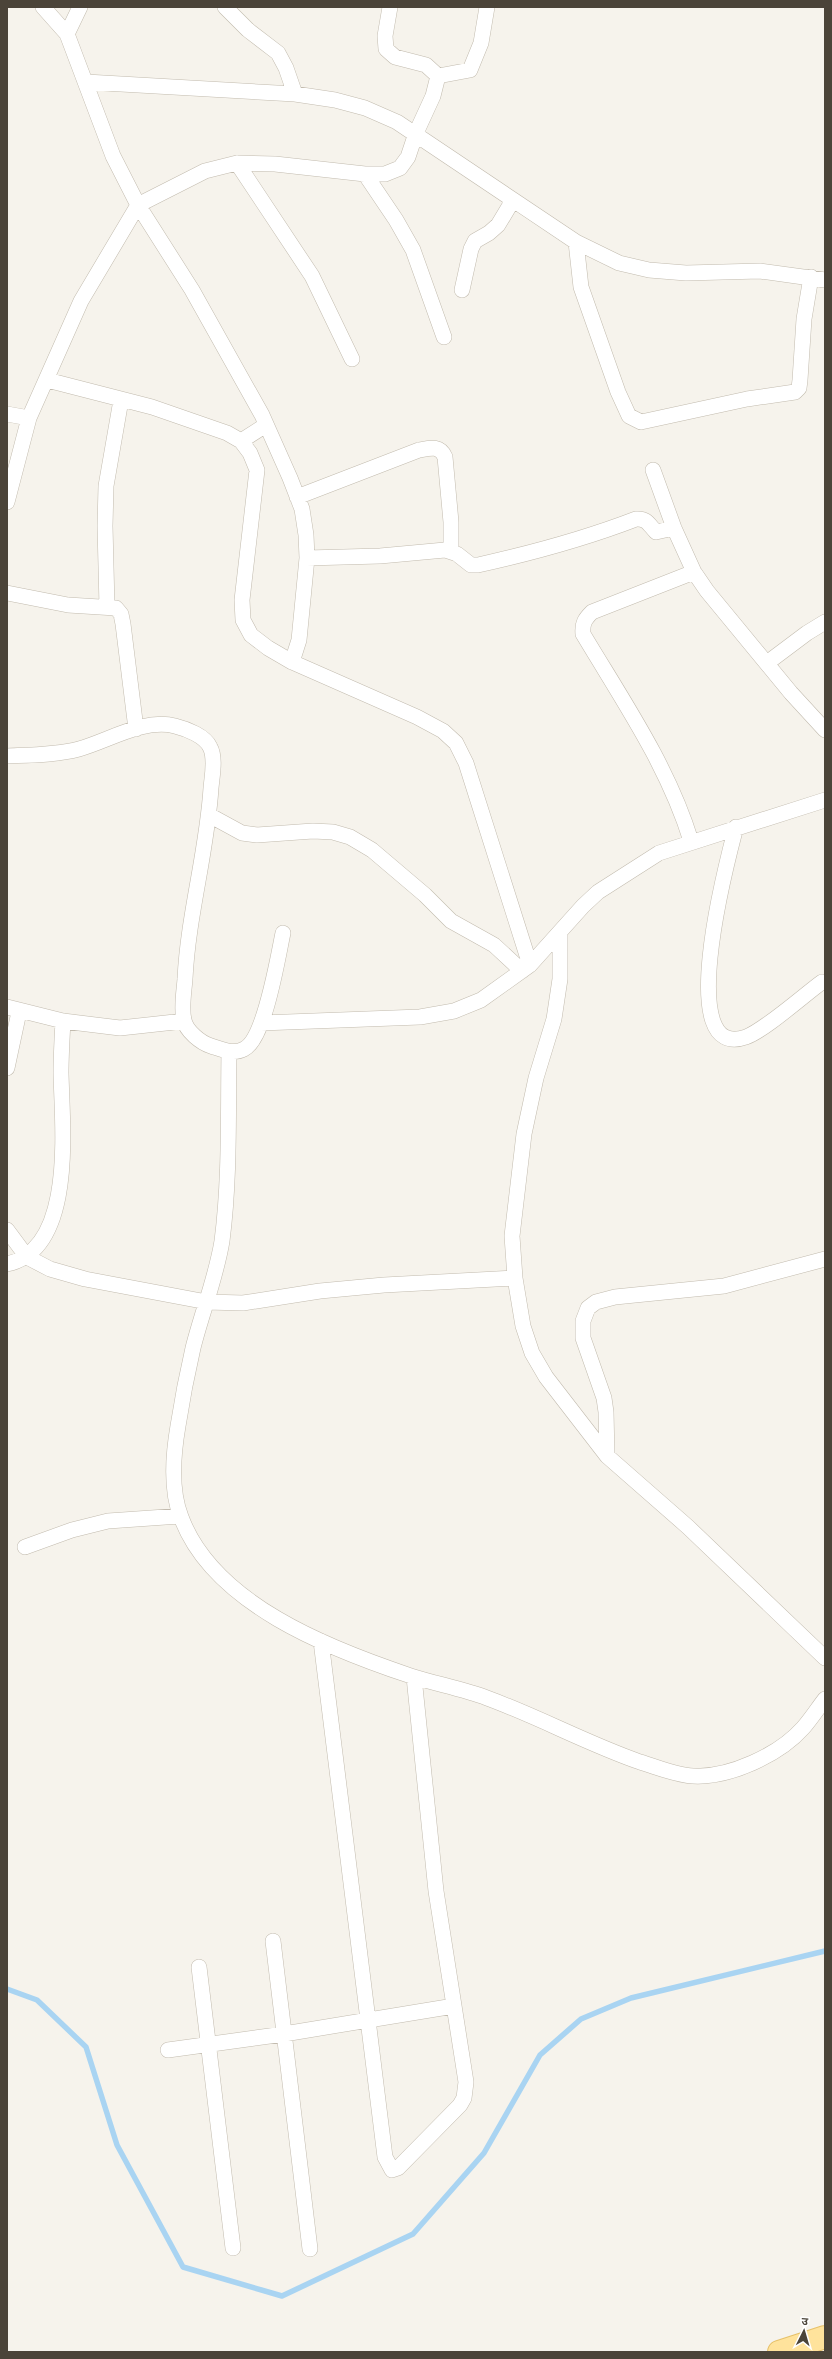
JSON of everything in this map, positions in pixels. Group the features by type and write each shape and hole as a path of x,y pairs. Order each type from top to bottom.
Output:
{"main road":[{"path":"779,2352 825,2336"}],"street":[{"path":"42,7 67,34 113,156 138,205 192,290 254,432 250,453 256,470 242,600 243,620 252,635 268,648 295,652 443,730 456,743 469,770 526,968"},
{"path":"67,34 80,7"},
{"path":"225,7 248,30 278,53 286,68 294,94"},
{"path":"390,7 385,36 386,49 395,57 426,65 438,76"},
{"path":"438,76 470,70 481,43 487,7"},
{"path":"7,502 29,418 82,301 138,205 205,171 237,163 275,164 365,174 385,174 400,168 408,157 416,133 433,96 438,76"},
{"path":"86,82 294,94 335,100 365,108 416,133 576,242 619,264 649,270 686,273 760,271 818,279 803,325 799,388 795,392 747,399 641,422 629,416 618,392 581,287 576,242"},
{"path":"237,163 312,276 352,359"},
{"path":"365,174 396,220 413,250 444,336"},
{"path":"462,290 471,249 475,241 498,225 513,200"},
{"path":"47,380 122,400 227,433 254,432 274,442 297,497 306,535 307,558 295,652"},
{"path":"107,607 104,526 106,486 122,400"},
{"path":"7,414 29,418"},
{"path":"297,497 419,450 437,448 443,452 445,457 452,522 451,551"},
{"path":"653,470 674,528 694,572 707,591 825,730"},
{"path":"307,558 380,556 451,551 470,565 478,565 538,552 591,536 636,519 642,518 647,521 656,532 674,528"},
{"path":"692,842 682,809 656,756 583,634 582,626 585,619 592,612 694,572"},
{"path":"7,593 68,605 116,608 121,614 136,729"},
{"path":"767,663 807,633 825,622"},
{"path":"7,756 77,749 136,729 157,725 175,726 201,737 210,747 213,766 209,815 185,967 184,1021 192,1033 207,1045 229,1052 244,1049 253,1040 261,1023 271,992 283,934"},
{"path":"261,1023 420,1017 454,1011 481,1000 526,968 588,902 622,876 659,853 736,827 825,800"},
{"path":"209,815 242,832 256,835 313,831 333,832 350,837 372,850 425,895 440,912 451,921 494,945 526,968"},
{"path":"736,827 715,917 710,956 708,997 714,1026 721,1034 732,1039 746,1037 762,1028 822,982"},
{"path":"560,933 560,979 554,1019 536,1078 524,1134 512,1236 515,1278 523,1326 532,1353 546,1377 607,1456 688,1527 825,1658"},
{"path":"7,1068 13,1010 63,1021 120,1028 184,1021"},
{"path":"7,1264 27,1257 37,1245 52,1220 59,1193 63,1153 61,1072 63,1021"},
{"path":"229,1052 228,1145 223,1226 216,1271 194,1347 175,1446 174,1484 180,1516 199,1554 237,1591 287,1623 346,1653 414,1676 487,1698 626,1757 663,1770 693,1776 719,1774 753,1764 790,1740 802,1729 825,1699"},
{"path":"7,1230 27,1257 50,1269 85,1279 207,1302 243,1303 320,1291 384,1285 515,1278"},
{"path":"607,1456 606,1412 604,1398 583,1338 583,1321 588,1308 596,1302 615,1297 724,1286 825,1259"},
{"path":"25,1547 72,1530 108,1521 180,1516"},
{"path":"321,1641 385,2157 392,2170 398,2168 464,2098 466,2082 436,1891 414,1676"},
{"path":"273,1941 310,2249"},
{"path":"200,1967 233,2248"},
{"path":"168,2050 284,2034 454,2006"}],"waterway":[{"path":"7,1989 37,2000 86,2047 117,2145 183,2267 282,2296 413,2234 484,2153 540,2055 581,2019 631,1998 825,1951"}]}
